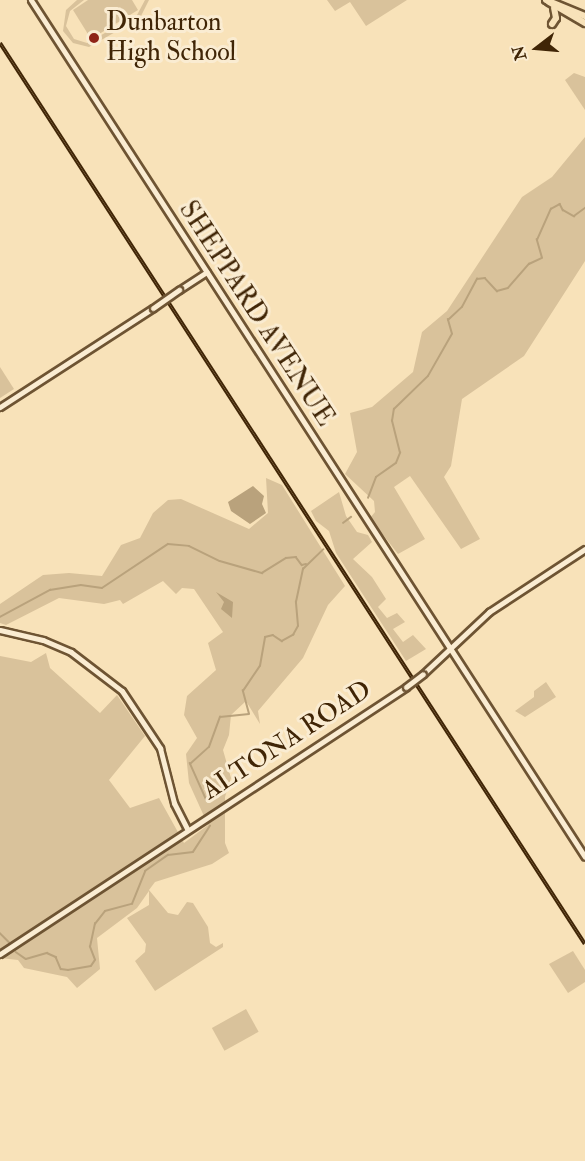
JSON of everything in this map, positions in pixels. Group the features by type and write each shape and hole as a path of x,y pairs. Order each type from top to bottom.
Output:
{"main road":[{"path":"550,3 585,16"},
{"path":"550,3 585,23"},
{"path":"550,3 556,18 552,24"}],"street":[{"name":"SHEPPARD AVENUE","path":"32,0 585,857"},
{"path":"0,407 207,272"},
{"name":"ALTONA ROAD","path":"0,954 406,687 489,612 585,549"},
{"path":"0,630 42,640 70,652 122,691 160,748 174,803 187,829"}],"shaded area":[{"path":"77,0 84,0 70,11 66,26 74,39 87,43 137,15 145,0 149,0 140,18 89,47 73,43 63,31 66,10"},
{"path":"88,0 132,0 138,10 91,39 73,10"},
{"path":"327,0 407,0 366,26 350,2 335,11"},
{"path":"574,73 585,77 585,110 565,80"},
{"path":"585,137 585,261 524,356 462,399 451,466 444,477 480,539 461,549 410,476 394,487 425,539 398,554 370,518 375,512 374,501 345,474 357,452 350,413 372,407 413,372 422,332 447,311 522,197 552,177"},
{"path":"0,367 14,389 0,398"},
{"path":"266,478 282,485 345,586 328,605 303,658 258,711 260,724 246,701 231,715 229,735 223,750 231,778 225,797 225,843 229,853 212,864 155,882 149,890 168,913 178,915 187,902 193,903 208,927 210,943 216,947 223,943 223,947 155,991 135,961 145,952 146,944 127,918 149,905 149,891 137,908 97,938 100,969 77,988 67,977 24,968 18,960 0,958 0,656 31,662 46,653 50,668 100,713 117,695 145,736 109,780 130,808 159,798 184,843 208,825 189,783 186,754 197,738 184,715 187,696 216,670 208,643 223,632 194,589 182,588 176,594 163,581 123,604 120,600 104,604 59,598 6,625 0,623 0,604 43,575 69,573 102,576 121,545 140,538 153,513 168,500 181,499 249,529 268,513"},
{"path":"253,486 264,496 262,504 266,513 250,524 231,511 228,502"},
{"path":"339,492 346,516 357,532 368,535 372,542 353,559 372,577 386,599 378,607 387,618 397,613 405,622 393,629 403,642 413,635 426,649 406,661 336,553 329,531 316,521 311,511"},
{"path":"216,592 233,602 232,618 221,609 224,602"},
{"path":"546,682 556,697 525,717 515,711 534,697 534,691"},
{"path":"573,951 585,970 585,982 568,993 549,964"},
{"path":"246,1009 259,1032 224,1051 212,1028"}],"waterway":[{"path":"368,498 376,477 396,463 400,453 392,421 394,409 428,376 452,334 448,320 462,307 477,279 485,278 497,291 508,288 529,264 542,258 537,240 551,209 560,204 563,210 574,216 585,208"},
{"path":"343,523 351,517"},
{"path":"0,617 50,590 81,585 102,588 168,544 189,546 220,561 262,573 286,558 296,557 302,565 306,564"},
{"path":"207,802 190,764 209,747 220,717 249,714 243,691 260,666 265,637 273,635 282,641 293,635 298,626 296,602 303,569 323,550"},
{"path":"16,952 26,959 47,953 56,957 61,969 91,966 95,960 90,947 95,924 105,911 132,904 145,871 168,855 193,852 210,826"},
{"path":"0,933 9,942"}],"railway":[{"path":"0,43 585,944"}],"place":[{"name":"Dunbarton High School","path":"94,38"}]}
